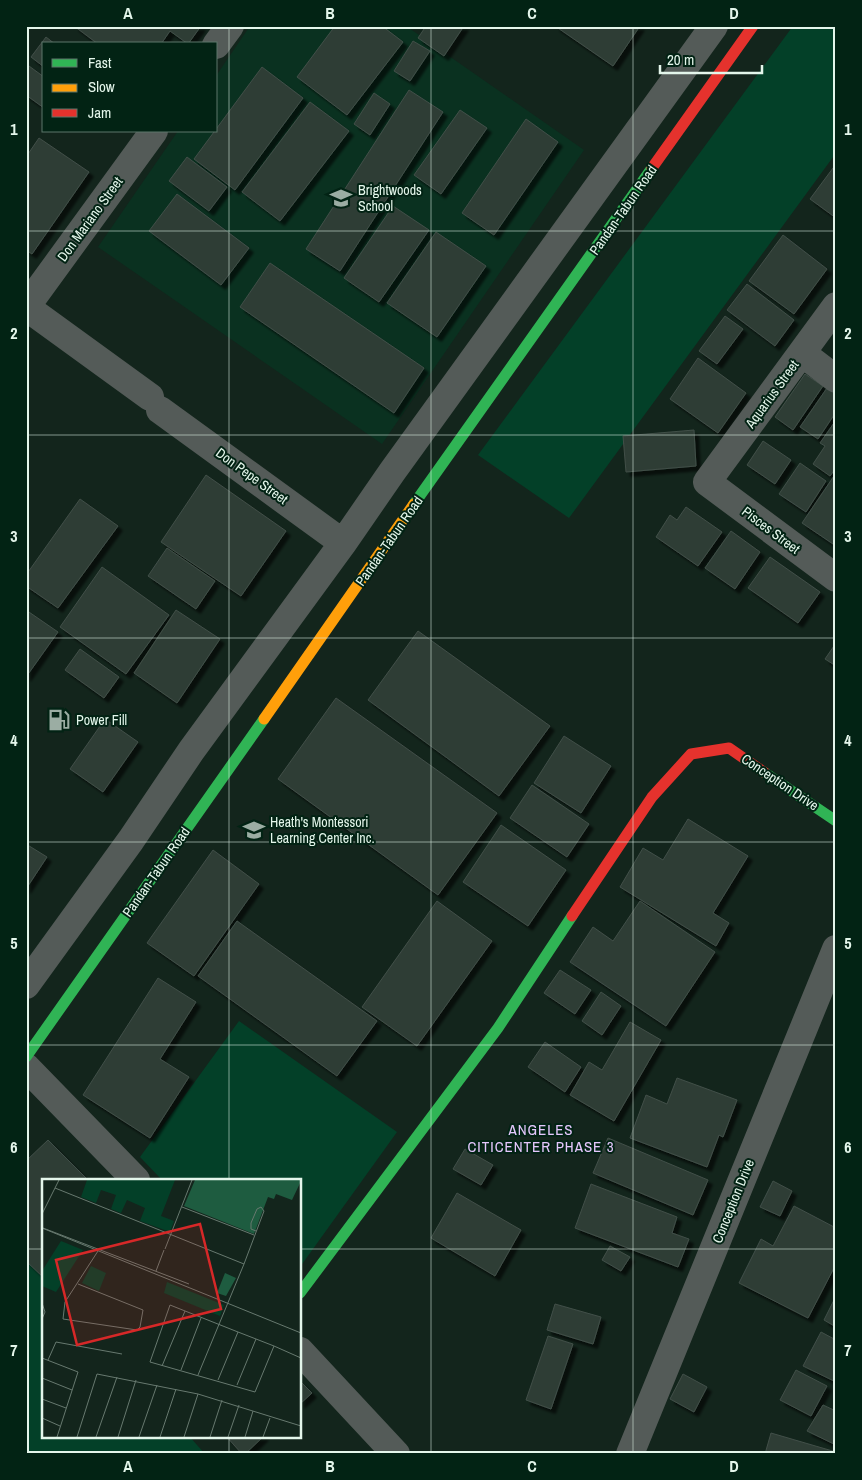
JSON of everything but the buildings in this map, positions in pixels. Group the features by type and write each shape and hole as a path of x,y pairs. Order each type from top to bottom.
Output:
{"street":[{"path":"218,42 230,26"},
{"path":"26,986 131,840 190,751 344,543 392,472 714,26"},
{"name":"Pandan-Tabun Road","path":"26,1057 484,405 754,26"},
{"name":"Don Mariano Street","path":"26,307 153,132"},
{"name":"Aquarius Street","path":"707,482 836,306"},
{"name":"Don Pepe Street","path":"26,307 344,543"},
{"path":"802,354 836,379"},
{"name":"Pisces Street","path":"707,482 836,578"},
{"name":"Conception Drive","path":"301,1292 498,1028 652,797 691,754 729,748 836,820"},
{"name":"Conception Drive","path":"630,1454 836,949"},
{"path":"26,1067 135,1179"},
{"path":"301,1352 396,1454"}],"shaded area":[{"name":"Brightwoods School","path":"250,26 406,26 584,150 382,444 98,247 177,132 218,132 218,73"},
{"path":"793,26 836,26 836,153 569,518 478,455"},
{"path":"239,1021 397,1132 301,1266 301,1179 161,1179 140,1157"},
{"path":"26,1260 42,1277 42,1438 191,1438 205,1454 26,1454"}],"traffic: fast":[{"path":"414,504 652,168"},
{"path":"26,1057 264,719"},
{"path":"765,773 836,821"},
{"path":"301,1292 498,1028 572,916"}],"traffic: slow":[{"path":"264,719 414,504"}],"traffic: jam":[{"path":"652,168 753,26"},
{"path":"572,916 652,797 691,754 729,748 765,773"}],"place":[{"name":"Brightwoods School","path":"341,198"},
{"name":"Power Fill","path":"59,720"},
{"name":"Heath's Montessori Learning Center Inc.","path":"254,830"}],"district":[{"name":"ANGELES CITICENTER PHASE 3","path":"541,1138"}]}
